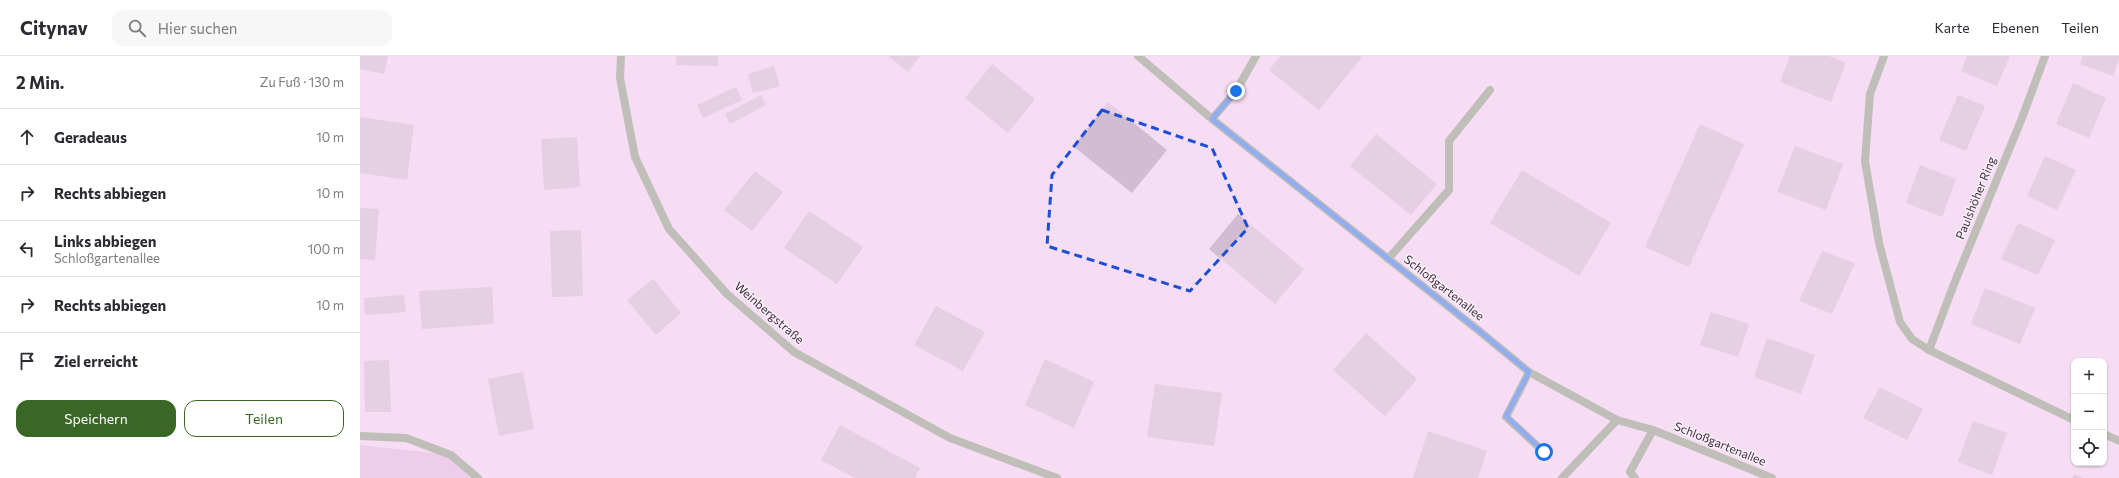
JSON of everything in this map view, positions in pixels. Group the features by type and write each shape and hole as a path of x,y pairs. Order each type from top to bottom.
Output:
{"street":[{"name":"Weinbergstraße","path":"621,56 620,78 635,157 669,229 727,294 794,352 950,438 1058,478"},
{"name":"Schloßgartenallee","path":"1138,56 1212,119 1529,372 1617,420 1653,430 1772,478"},
{"path":"1212,119 1236,91 1256,56"},
{"path":"1884,56 1870,94 1865,161 1879,244 1900,322 1912,339 1929,350 2071,419"},
{"name":"Paulshöher Ring","path":"1929,350 1954,284 2022,118 2045,56"},
{"path":"1388,259 1449,190 1449,141 1490,90"},
{"path":"1529,372 1506,416 1544,452"},
{"path":"1562,478 1617,420"},
{"path":"1635,478 1630,472 1653,430"},
{"path":"2107,435 2119,441"},
{"path":"360,436 406,438 451,455 478,478"}],"highlighted area":[{"path":"1102,110 1212,148 1248,228 1190,291 1047,246 1052,175"}],"shaded area":[{"path":"360,445 451,455 478,478 360,478"}],"building":[{"path":"360,56 388,56 384,74 360,69"},
{"path":"676,56 718,56 718,66 676,65"},
{"path":"888,56 920,56 908,72"},
{"path":"1280,56 1362,57 1319,110 1269,70"},
{"path":"1790,56 1829,56 1846,63 1831,102 1780,82"},
{"path":"1967,56 2010,56 1997,86 1961,71"},
{"path":"2083,56 2119,56 2119,59 2113,76 2080,64"},
{"path":"992,64 1035,99 1008,133 965,98"},
{"path":"774,66 780,86 753,93 748,74"},
{"path":"2073,83 2106,98 2089,138 2056,124"},
{"path":"736,87 742,100 703,118 697,105"},
{"path":"761,95 766,105 730,124 725,114"},
{"path":"1958,95 1985,106 1966,151 1939,140"},
{"path":"1108,102 1167,150 1132,193 1073,146"},
{"path":"360,117 414,125 407,180 360,173"},
{"path":"1700,124 1744,144 1689,267 1645,247"},
{"path":"1376,134 1437,184 1411,215 1350,166"},
{"path":"577,137 580,187 544,190 541,139"},
{"path":"1795,146 1843,164 1826,210 1777,192"},
{"path":"2045,156 2076,170 2057,210 2027,196"},
{"path":"1920,165 1956,179 1942,217 1906,203"},
{"path":"1522,170 1611,223 1579,276 1490,223"},
{"path":"755,171 783,192 752,231 724,210"},
{"path":"360,208 379,209 375,260 360,259"},
{"path":"809,211 863,247 837,284 784,248"},
{"path":"1238,214 1304,269 1275,304 1209,249"},
{"path":"2018,223 2055,240 2038,275 2001,259"},
{"path":"581,230 583,296 552,297 550,231"},
{"path":"1822,251 1855,263 1832,314 1799,301"},
{"path":"653,279 681,313 656,335 627,300"},
{"path":"492,287 494,324 422,329 419,291"},
{"path":"1985,288 2035,308 2020,344 1971,324"},
{"path":"404,295 406,312 365,315 364,298"},
{"path":"936,306 985,332 963,371 914,345"},
{"path":"1711,312 1749,324 1738,357 1700,345"},
{"path":"1366,333 1417,379 1385,416 1333,370"},
{"path":"1767,338 1815,355 1801,394 1754,377"},
{"path":"1045,359 1094,382 1074,428 1025,405"},
{"path":"389,360 391,412 365,412 364,361"},
{"path":"523,372 534,429 499,436 488,379"},
{"path":"1155,384 1222,393 1214,446 1147,437"},
{"path":"1880,387 1923,409 1907,440 1863,418"},
{"path":"1973,421 2007,433 1992,475 1958,462"},
{"path":"840,425 920,468 915,478 855,478 821,460"},
{"path":"1428,431 1487,451 1478,478 1413,478"},
{"path":"2074,474 2084,478 2072,478"}],"route":[{"path":"1236,91 1212,119 1529,372 1506,416 1544,452"}]}
